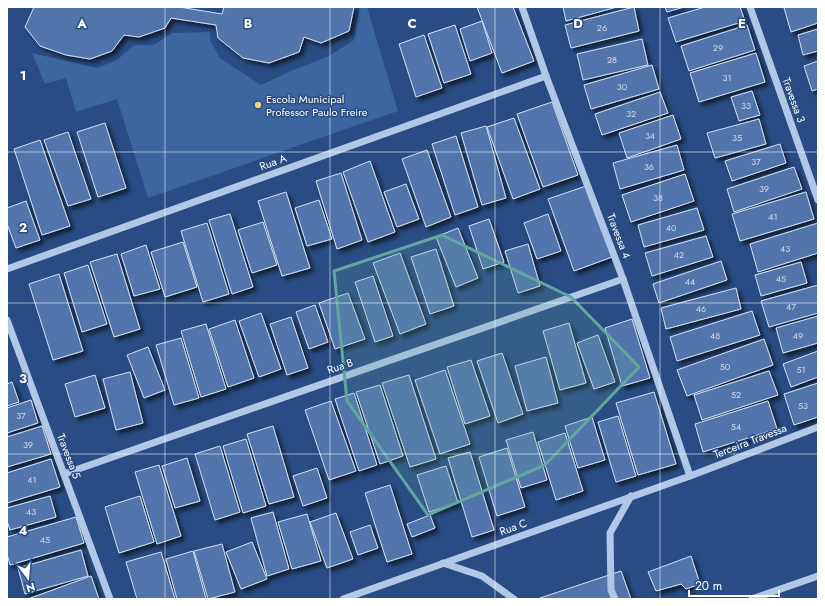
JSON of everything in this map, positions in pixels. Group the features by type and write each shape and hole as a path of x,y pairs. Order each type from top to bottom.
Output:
{"street":[{"name":"Travessa 4","path":"522,7 546,76 623,279 690,476"},
{"name":"Travessa 3","path":"750,7 818,200"},
{"name":"Rua A","path":"7,269 546,76"},
{"name":"Rua B","path":"64,474 623,279"},
{"name":"Travessa 5","path":"7,320 110,599"},
{"name":"Terceira Travessa","path":"690,476 818,427"},
{"name":"Rua C","path":"343,599 690,476"},
{"path":"615,599 612,590 610,534 631,496"},
{"path":"443,563 482,576 514,599"},
{"path":"752,599 818,576"}],"highlighted area":[{"path":"442,235 571,297 639,367 545,465 428,515 347,401 334,271"}],"shaded area":[{"path":"360,7 367,7 398,111 148,198 117,99 76,112 66,78 45,84 32,53 97,68 117,60 134,45 154,45 172,33 210,32 211,42 220,58 261,85 329,56 354,40"}],"building":[{"path":"34,7 179,7 222,14 224,7 354,7 349,31 321,43 304,37 299,52 269,63 243,58 218,38 216,25 171,18 165,28 139,37 124,35 112,51 90,59 66,55 40,46 25,27"},
{"path":"477,7 513,7 534,61 502,73"},
{"path":"563,7 617,7 566,21"},
{"path":"634,7 639,31 571,48 565,25"},
{"path":"665,7 684,7 667,12"},
{"path":"705,7 740,7 745,21 676,42 668,18"},
{"path":"818,7 818,23 791,32 784,8"},
{"path":"482,21 492,53 470,61 460,29"},
{"path":"455,25 471,74 444,83 428,34"},
{"path":"747,25 755,50 689,71 681,46"},
{"path":"818,29 818,51 803,55 798,35"},
{"path":"424,35 442,88 416,97 399,44"},
{"path":"642,39 648,65 583,80 577,54"},
{"path":"756,53 765,82 699,102 690,73"},
{"path":"818,61 818,89 812,91 804,66"},
{"path":"652,65 659,89 591,109 584,85"},
{"path":"752,91 760,115 739,121 731,97"},
{"path":"660,92 668,113 602,135 595,114"},
{"path":"552,102 578,175 543,187 517,114"},
{"path":"673,115 681,139 627,158 619,133"},
{"path":"514,118 540,189 513,199 487,127"},
{"path":"759,119 766,144 715,158 707,133"},
{"path":"105,123 126,188 98,197 77,132"},
{"path":"486,126 506,198 482,205 461,133"},
{"path":"68,132 91,199 68,206 44,140"},
{"path":"456,136 478,207 455,215 432,144"},
{"path":"40,140 70,226 42,235 14,149"},
{"path":"780,144 786,163 732,181 725,161"},
{"path":"677,145 684,170 620,189 613,163"},
{"path":"427,150 451,217 426,227 402,159"},
{"path":"370,161 395,232 368,242 343,172"},
{"path":"794,167 802,189 734,212 727,189"},
{"path":"341,173 362,240 337,249 316,181"},
{"path":"685,174 694,201 631,222 622,195"},
{"path":"406,184 419,219 397,227 384,192"},
{"path":"586,186 612,257 574,271 548,199"},
{"path":"286,192 310,268 282,276 258,201"},
{"path":"806,192 814,219 740,241 732,214"},
{"path":"319,200 332,239 307,246 295,208"},
{"path":"26,201 40,240 16,248 7,224 7,208"},
{"path":"697,208 704,230 644,247 638,225"},
{"path":"230,214 253,287 232,294 209,220"},
{"path":"548,214 561,251 537,259 524,223"},
{"path":"489,219 504,262 483,269 469,226"},
{"path":"263,222 277,265 252,273 238,230"},
{"path":"207,223 229,294 203,302 181,231"},
{"path":"818,223 818,253 758,272 750,244"},
{"path":"458,228 478,278 456,287 436,237"},
{"path":"706,236 713,257 652,276 645,253"},
{"path":"183,242 197,287 165,297 151,252"},
{"path":"528,244 540,286 518,293 505,251"},
{"path":"146,245 160,289 134,296 121,254"},
{"path":"436,249 454,306 430,314 411,257"},
{"path":"400,253 426,324 400,334 373,263"},
{"path":"117,254 140,329 114,337 90,262"},
{"path":"721,261 727,280 659,303 653,284"},
{"path":"801,262 807,283 761,296 755,275"},
{"path":"88,265 107,324 82,332 64,273"},
{"path":"59,274 83,351 53,360 29,284"},
{"path":"373,276 393,336 375,342 355,282"},
{"path":"818,285 818,313 769,327 761,301"},
{"path":"736,288 741,309 666,329 661,308"},
{"path":"348,293 365,339 335,349 319,303"},
{"path":"315,305 328,342 309,349 296,312"},
{"path":"752,311 760,335 677,361 670,337"},
{"path":"261,313 281,369 259,377 239,321"},
{"path":"818,316 818,343 783,353 776,328"},
{"path":"291,317 308,368 287,375 270,324"},
{"path":"632,319 650,378 622,386 605,328"},
{"path":"235,320 254,378 228,387 209,329"},
{"path":"569,323 586,383 560,390 543,331"},
{"path":"206,324 226,389 201,397 181,331"},
{"path":"598,335 615,382 594,389 577,343"},
{"path":"181,338 199,398 174,405 156,345"},
{"path":"764,339 773,365 687,396 677,370"},
{"path":"148,347 165,390 144,398 127,355"},
{"path":"818,351 818,377 791,387 783,364"},
{"path":"502,353 523,414 498,423 477,361"},
{"path":"546,357 558,403 527,411 515,366"},
{"path":"471,360 490,416 465,424 447,367"},
{"path":"445,370 470,444 440,454 415,380"},
{"path":"769,371 778,395 702,420 694,395"},
{"path":"130,372 143,423 116,430 103,379"},
{"path":"95,375 105,408 75,417 65,384"},
{"path":"409,375 436,459 410,467 382,383"},
{"path":"12,382 19,402 7,406 7,384"},
{"path":"818,383 818,417 794,425 784,394"},
{"path":"380,385 403,456 380,464 356,392"},
{"path":"654,392 676,464 638,475 616,403"},
{"path":"354,393 377,465 359,471 335,399"},
{"path":"31,400 38,423 7,433 7,408"},
{"path":"331,401 356,471 329,480 305,410"},
{"path":"768,401 777,429 703,452 695,424"},
{"path":"618,416 636,476 616,482 598,422"},
{"path":"592,417 605,460 578,468 565,426"},
{"path":"42,426 51,454 7,467 7,437"},
{"path":"273,426 294,497 269,504 247,434"},
{"path":"533,432 547,480 521,488 506,440"},
{"path":"565,433 583,491 556,500 538,442"},
{"path":"246,439 266,506 243,513 223,446"},
{"path":"220,446 240,512 215,520 195,454"},
{"path":"507,448 525,507 497,516 479,457"},
{"path":"470,452 494,530 472,537 448,458"},
{"path":"187,458 200,501 175,508 162,466"},
{"path":"51,459 60,487 7,503 7,473"},
{"path":"159,465 181,536 157,544 135,472"},
{"path":"446,466 458,503 429,512 417,475"},
{"path":"317,468 327,498 303,506 293,476"},
{"path":"390,485 412,554 387,562 365,493"},
{"path":"50,496 56,517 10,530 7,521 7,508"},
{"path":"140,496 154,542 119,553 105,507"},
{"path":"273,512 289,569 267,576 251,518"},
{"path":"336,513 353,559 327,568 310,522"},
{"path":"307,514 321,561 292,569 278,522"},
{"path":"430,515 435,528 412,537 407,524"},
{"path":"76,517 84,543 10,565 7,554 7,537"},
{"path":"370,525 378,548 358,555 350,532"},
{"path":"252,542 267,579 241,589 226,552"},
{"path":"222,544 235,592 208,599 194,551"},
{"path":"81,550 88,576 25,594 18,568"},
{"path":"193,551 206,599 177,599 166,559"},
{"path":"161,552 175,599 137,599 126,562"},
{"path":"691,556 700,584 686,589 681,584 656,591 648,572"},
{"path":"621,571 631,599 537,599"},
{"path":"91,576 99,599 28,599"}],"place":[{"name":"Escola Municipal Professor Paulo Freire","path":"258,105"}]}
